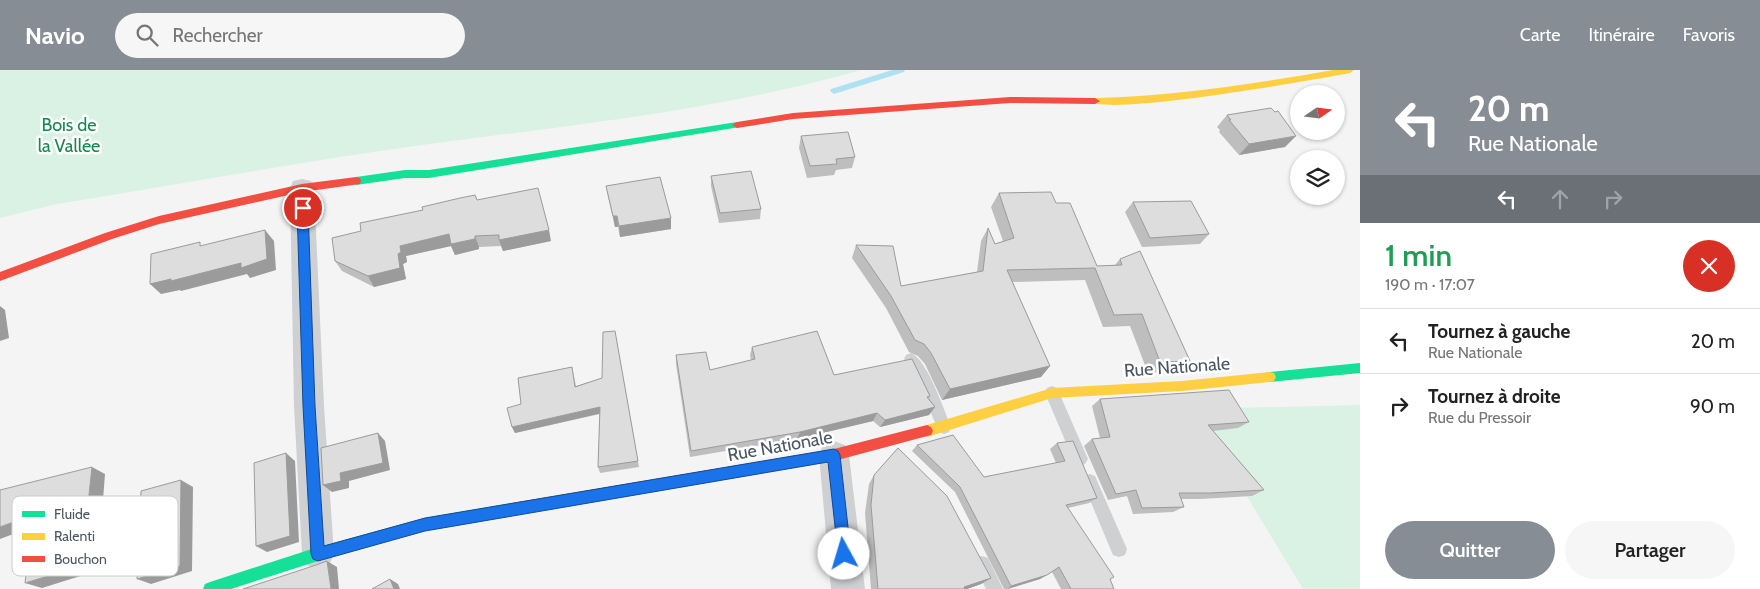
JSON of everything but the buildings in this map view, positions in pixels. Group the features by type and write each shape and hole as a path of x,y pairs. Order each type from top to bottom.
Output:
{"street":[{"path":"0,277 109,236 159,220 302,188 405,174 429,174 793,116 1010,100 1136,101 1247,88 1350,70"},
{"path":"302,188 309,406 318,554"},
{"name":"Rue Nationale","path":"210,589 318,554 425,524 834,455 944,427 1052,393 1182,386 1360,368"},
{"path":"834,455 848,589"}],"lane":[{"path":"910,360 920,372 944,427"},
{"path":"1052,393 1119,549"},
{"path":"889,441 902,454"},
{"path":"973,548 995,589"}],"green space":[{"name":"Bois de la Vallée","path":"0,70 861,70 808,84 701,106 336,158 57,204 0,218"},
{"path":"1360,405 1360,589 1303,589 1194,409"}],"waterway":[{"path":"834,91 901,70"}],"traffic: fast":[{"path":"356,181 405,174 429,174 737,125"},
{"path":"1270,377 1360,368"},
{"path":"210,589 318,554 425,524 512,509"}],"traffic: slow":[{"path":"1095,101 1191,95 1350,70"},
{"path":"927,431 1052,393 1182,386 1270,377"}],"traffic: jam":[{"path":"737,125 793,116 1010,100 1095,101"},
{"path":"0,277 109,236 159,220 302,188 356,181"},
{"path":"512,509 834,455 927,431"}],"route":[{"path":"303,208 309,406 318,554 425,524 834,455 844,554"}]}
